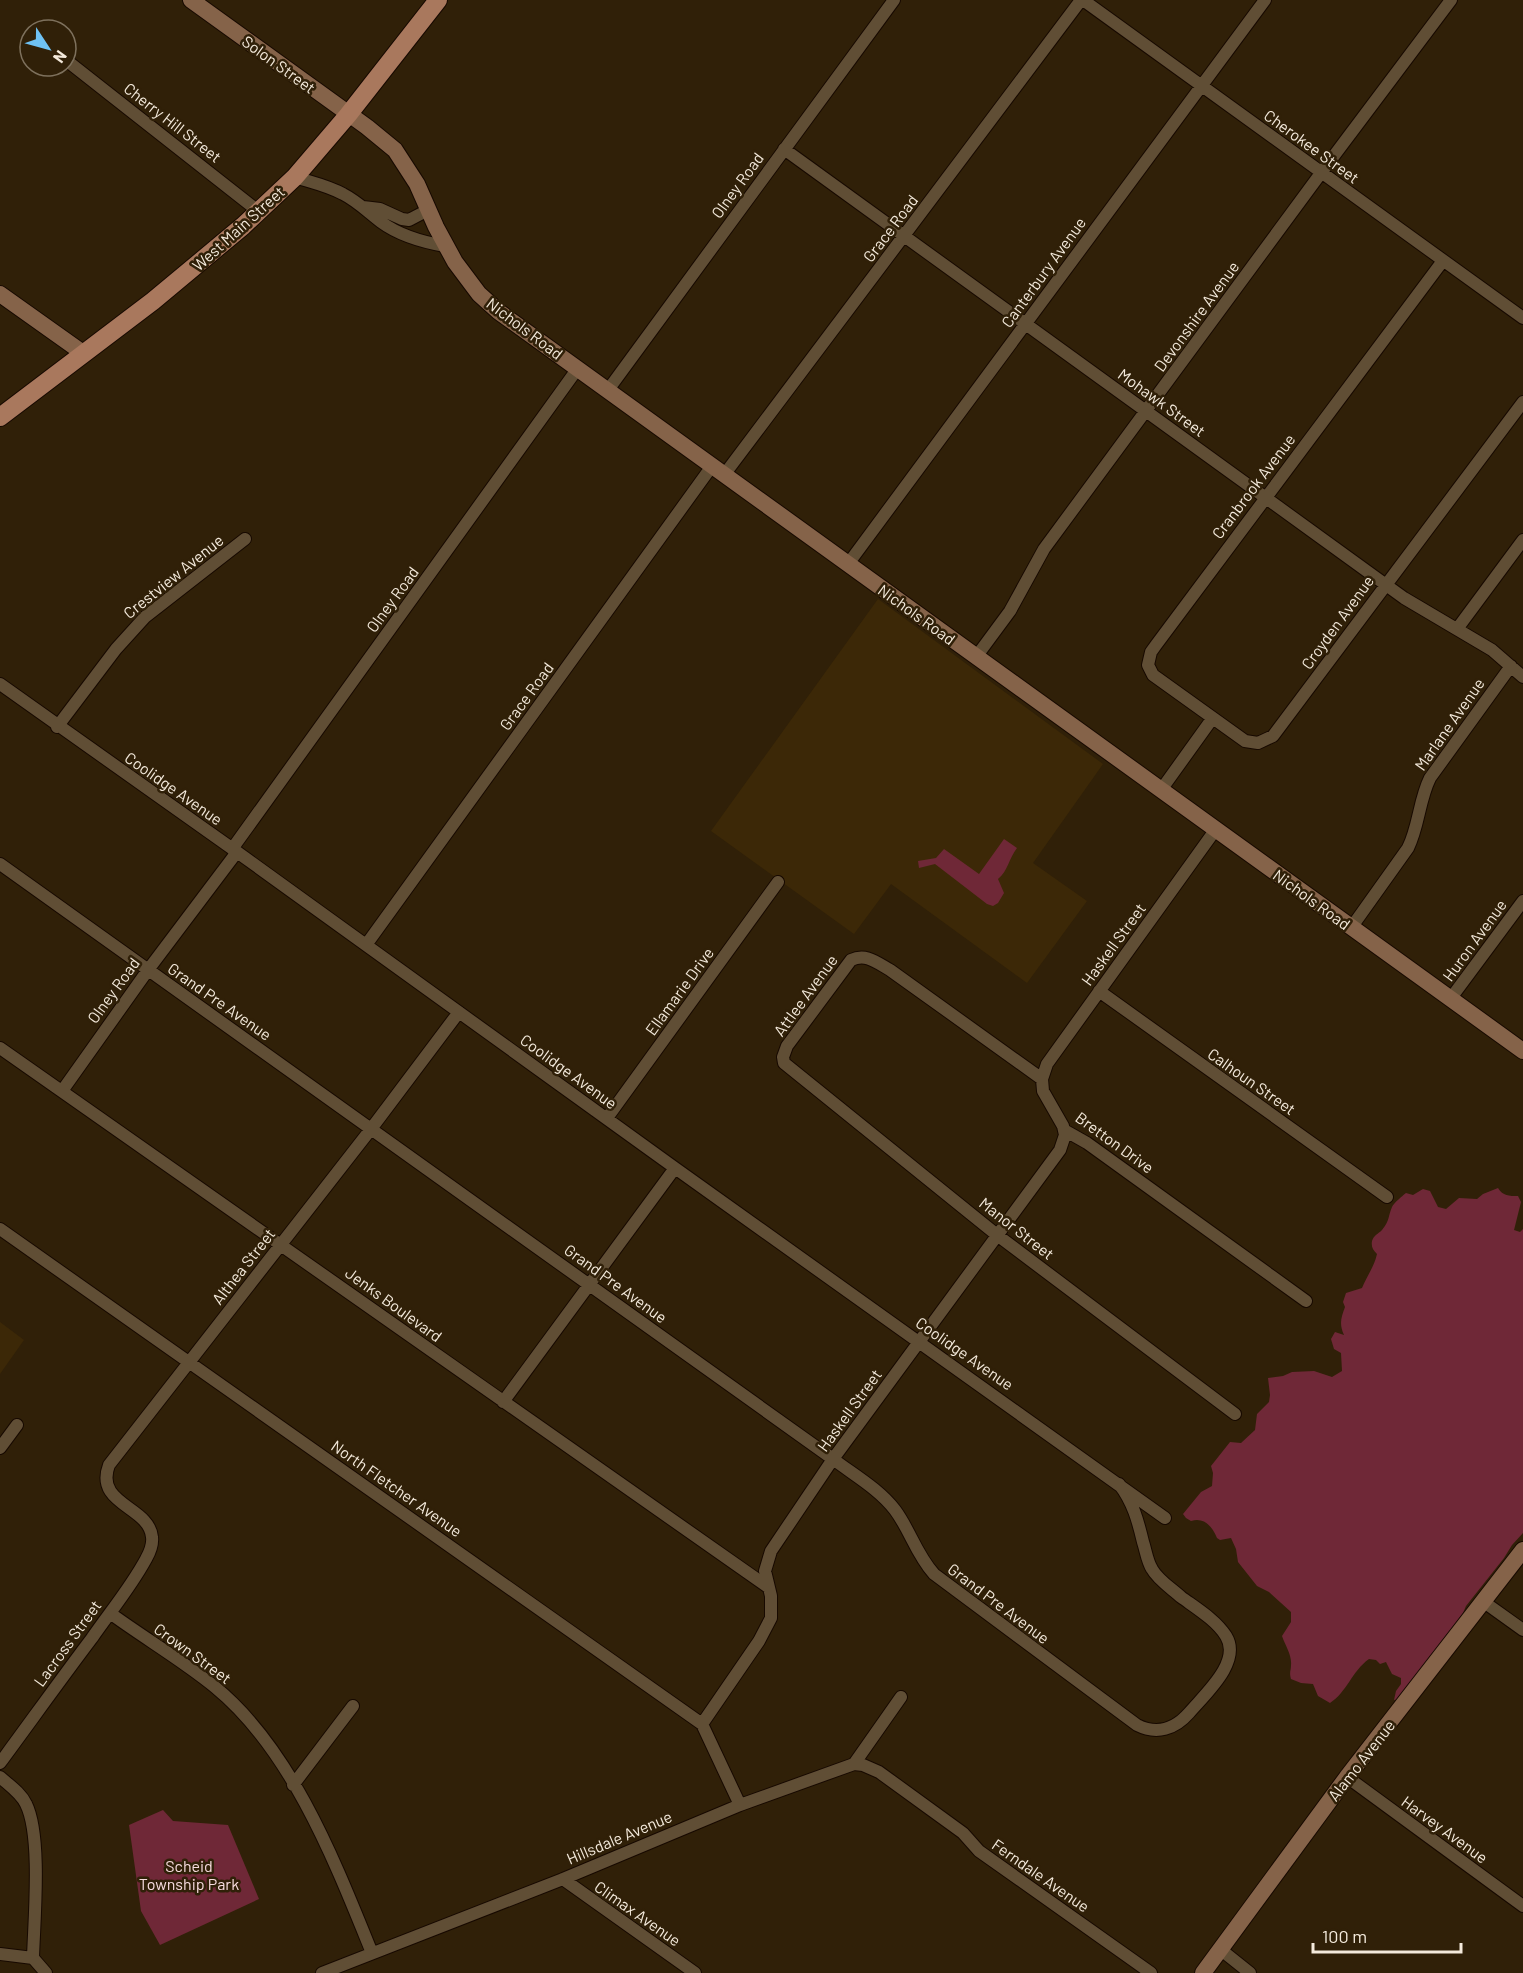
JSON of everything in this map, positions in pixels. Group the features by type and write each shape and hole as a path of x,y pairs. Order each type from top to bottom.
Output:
{"main road":[{"name":"West Main Street","path":"0,417 162,294 243,226 295,177 348,115 438,0"}],"street":[{"name":"Solon Street","path":"191,0 367,127"},
{"name":"Olney Road","path":"608,390 894,0"},
{"name":"Cherokee Street","path":"1082,0 1442,262 1523,318"},
{"name":"Grace Road","path":"366,945 718,471 905,237 1082,0"},
{"name":"Canterbury Avenue","path":"848,564 1265,0"},
{"name":"Devonshire Avenue","path":"976,657 1010,611 1044,549 1321,173 1452,0"},
{"name":"Cherry Hill Street","path":"78,69 258,211"},
{"name":"Nichols Road","path":"367,127 385,141 403,161 417,184 445,246 471,284 487,302 1523,1052"},
{"name":"Mohawk Street","path":"784,149 1385,584 1417,606 1492,650 1523,677"},
{"path":"295,177 329,187 363,207 387,226 408,237 445,246"},
{"path":"363,207 380,209 409,220 428,210"},
{"name":"Cranbrook Avenue","path":"1212,719 1153,675 1148,665 1156,645 1265,496 1442,262"},
{"path":"0,294 83,353"},
{"name":"Olney Road","path":"62,1091 578,368"},
{"name":"Croyden Avenue","path":"1212,719 1245,741 1252,743 1263,742 1273,736 1523,402"},
{"name":"Crestview Avenue","path":"57,726 130,632 245,539"},
{"path":"1457,629 1523,540"},
{"name":"Marlane Avenue","path":"1351,928 1413,839 1422,799 1430,778 1511,666"},
{"name":"Coolidge Avenue","path":"0,684 1165,1518"},
{"path":"1161,790 1212,719"},
{"name":"Haskell Street","path":"1042,1080 1047,1064 1216,829"},
{"name":"Grand Pre Avenue","path":"0,864 833,1459 885,1498 934,1575 1137,1725 1162,1730 1175,1726 1188,1714 1229,1662 1230,1645 1226,1635 1217,1626 1160,1580 1152,1570 1133,1504 1119,1484"},
{"name":"Ellamarie Drive","path":"607,1119 778,882"},
{"name":"Huron Avenue","path":"1451,998 1523,901"},
{"name":"Attlee Avenue","path":"784,1063 784,1052 845,965 851,960 864,957 890,970 1042,1080"},
{"name":"Calhoun Street","path":"1099,991 1387,1197"},
{"name":"Althea Street","path":"153,1539 145,1522 108,1489 106,1472 117,1452 371,1129 459,1012"},
{"name":"Jenks Boulevard","path":"0,1048 768,1587"},
{"name":"Manor Street","path":"784,1063 997,1235 1235,1414"},
{"name":"Bretton Drive","path":"1042,1080 1043,1090 1059,1116 1064,1130 1087,1143 1306,1300"},
{"name":"Haskell Street","path":"702,1724 759,1641 771,1618 771,1596 765,1570 771,1551 833,1459 1059,1150 1063,1143 1064,1130"},
{"path":"503,1402 675,1168"},
{"name":"North Fletcher Avenue","path":"0,1229 702,1724 740,1805"},
{"path":"0,1448 17,1425"},
{"name":"Lacross Street","path":"0,1763 110,1613 142,1566 153,1539"},
{"name":"Alamo Avenue","path":"1203,1973 1347,1777 1523,1550"},
{"path":"1484,1602 1523,1630"},
{"name":"Crown Street","path":"110,1613 215,1687 260,1732 321,1835 372,1953"},
{"path":"854,1764 901,1697"},
{"path":"293,1785 353,1706"},
{"name":"Hillsdale Avenue","path":"322,1973 563,1879 740,1805 854,1764"},
{"name":"Ferndale Avenue","path":"854,1764 879,1772 963,1833 978,1851 1151,1973"},
{"path":"0,1777 16,1791 26,1804 30,1818 36,1868 33,1958"},
{"name":"Harvey Avenue","path":"1347,1777 1523,1906"},
{"name":"Climax Avenue","path":"563,1879 695,1973"},
{"path":"1220,1949 1250,1973"},
{"path":"0,1954 33,1958 46,1973"}],"shaded area":[{"path":"878,599 1103,764 1033,863 1087,901 1027,983 891,884 854,934 711,831"},
{"path":"0,1322 24,1340 0,1374"}],"green space":[{"path":"1004,839 1017,848 998,879 1004,893 998,903 993,906 987,904 935,864 919,868 918,861 936,858 944,849 979,874"},
{"path":"1498,1188 1506,1195 1518,1196 1521,1202 1514,1230 1520,1232 1523,1229 1523,1533 1466,1606 1399,1699 1394,1700 1401,1684 1401,1678 1392,1674 1386,1662 1380,1664 1376,1660 1369,1659 1330,1703 1318,1696 1313,1684 1291,1679 1290,1658 1282,1636 1291,1622 1291,1612 1269,1592 1257,1586 1238,1562 1231,1538 1220,1540 1204,1521 1191,1521 1183,1514 1201,1492 1212,1486 1211,1466 1230,1442 1241,1443 1255,1430 1257,1414 1269,1402 1268,1378 1292,1372 1314,1371 1332,1377 1342,1371 1341,1353 1334,1349 1331,1339 1335,1332 1344,1335 1341,1321 1346,1293 1362,1288 1377,1254 1372,1241 1385,1227 1396,1202 1406,1193 1413,1195 1423,1189 1430,1191 1438,1207 1446,1209 1459,1198 1477,1199"},
{"name":"Scheid Township Park","path":"163,1810 173,1821 228,1825 259,1899 160,1945 141,1911 129,1825"}]}
